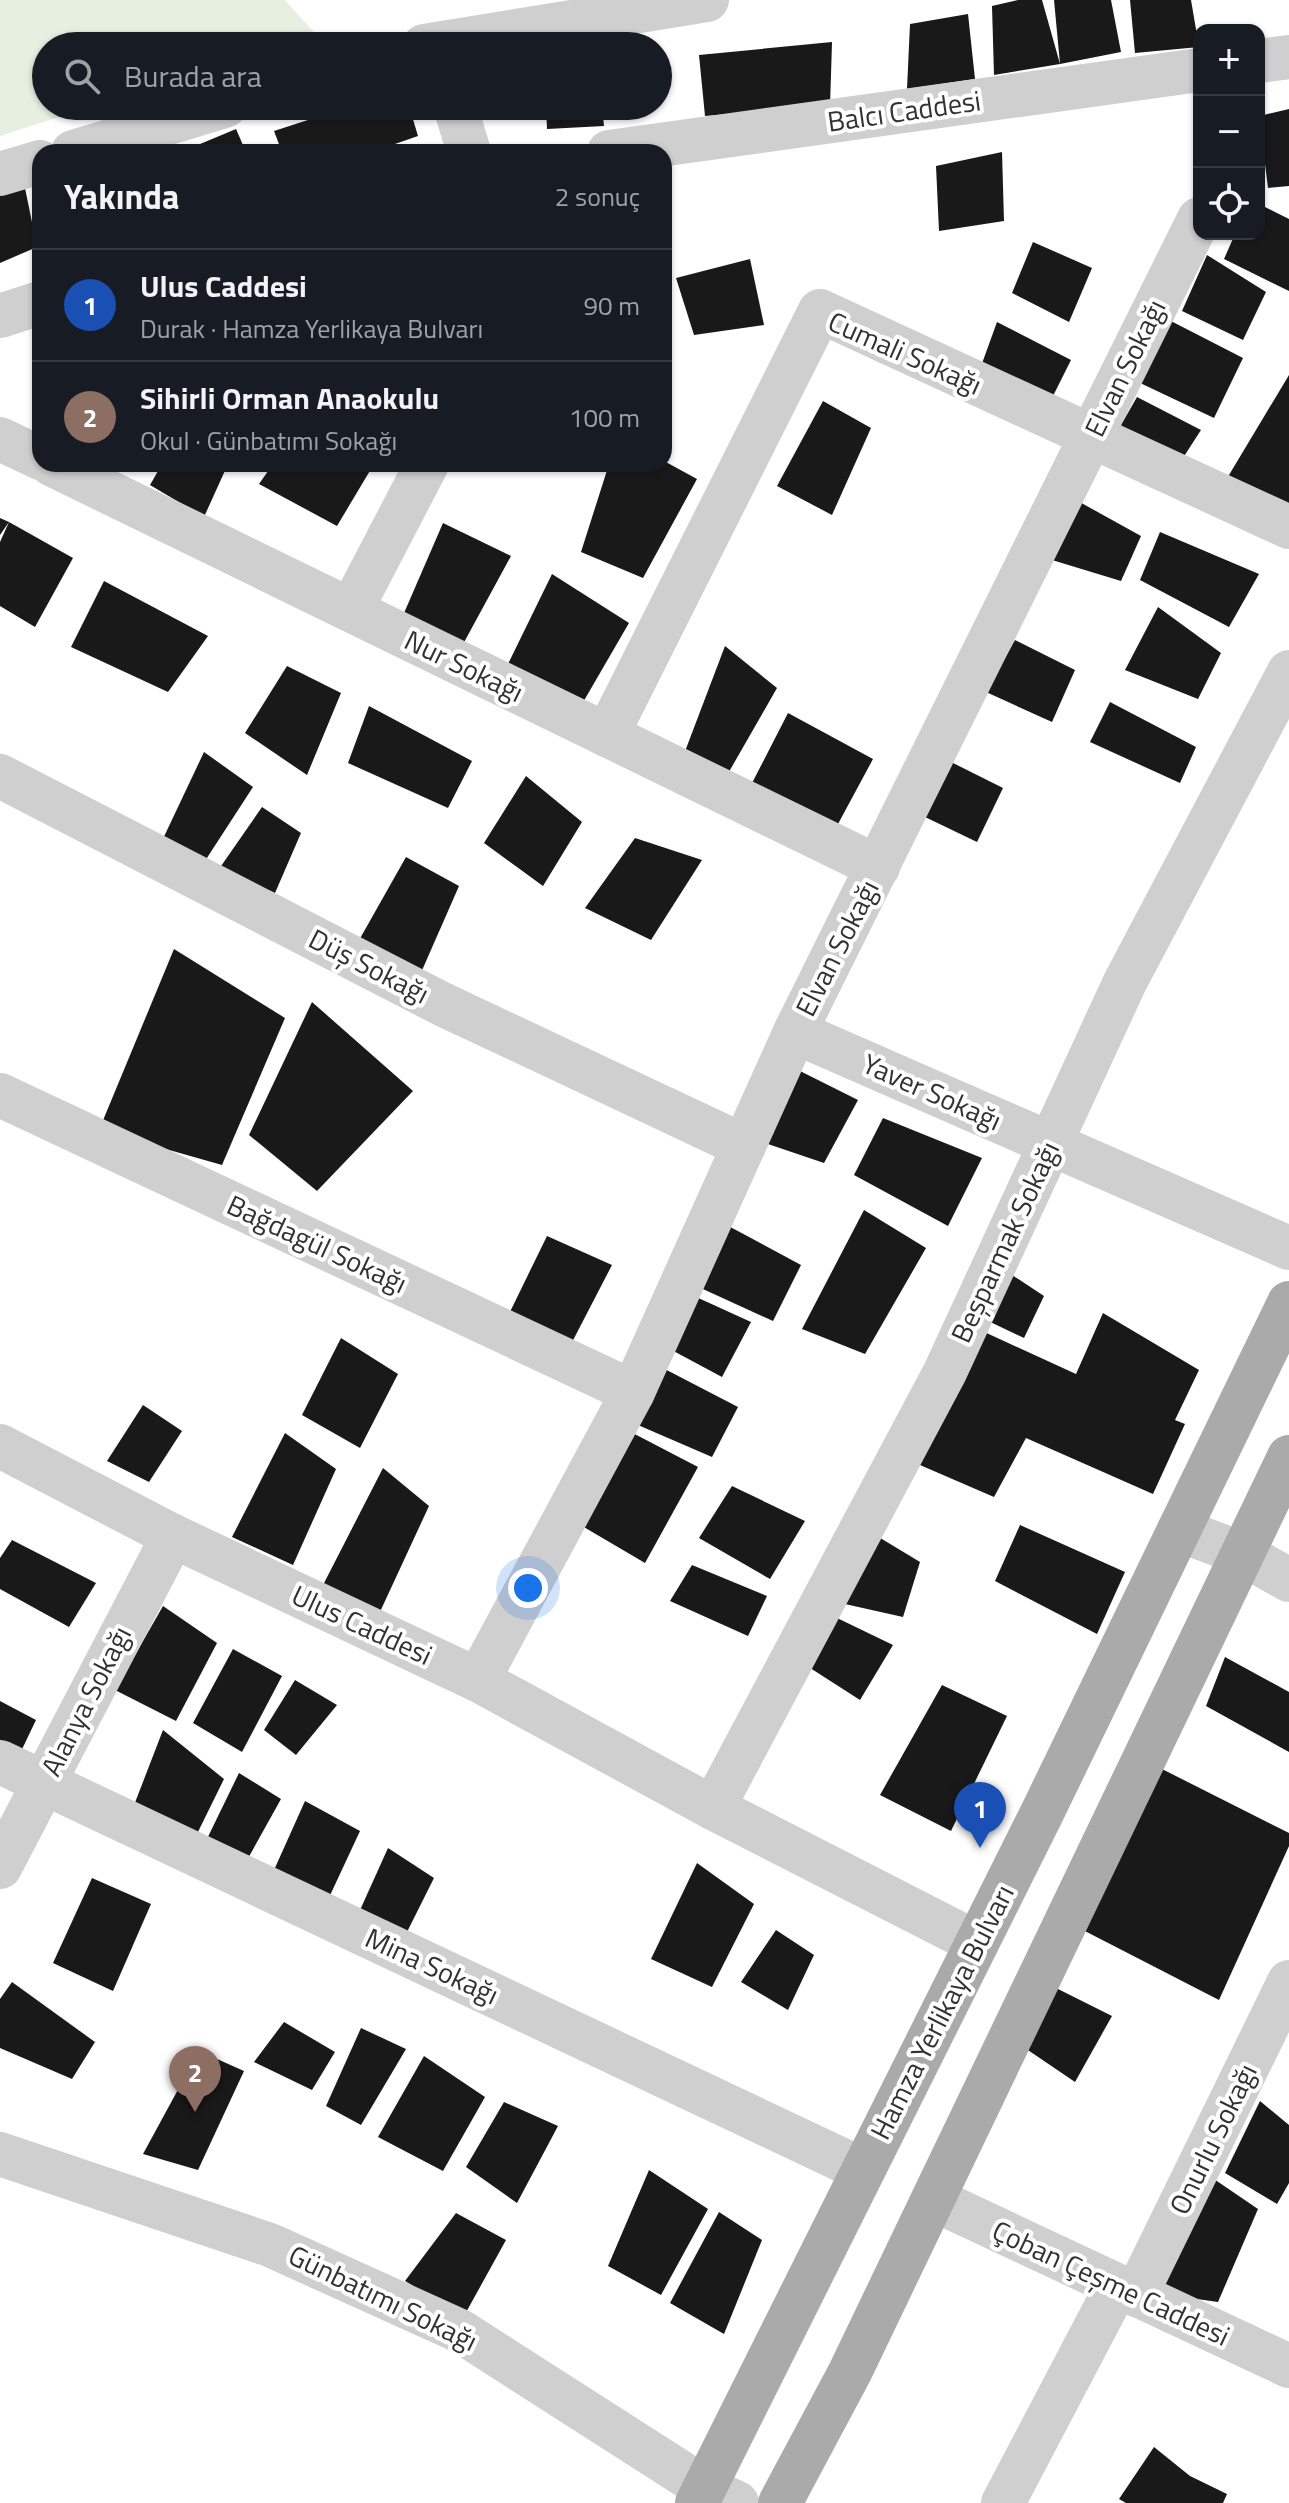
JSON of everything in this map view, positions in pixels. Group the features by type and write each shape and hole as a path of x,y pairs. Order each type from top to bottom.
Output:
{"main road":[{"name":"Hamza Yerlikaya Bulvarı","path":"713,2498 863,2170 1289,1303"},
{"path":"780,2503 850,2372 1289,1457"}],"street":[{"path":"511,32 707,0"},
{"path":"1265,60 1289,57"},
{"name":"Balcı Caddesi","path":"672,144 1193,80"},
{"path":"99,144 179,120"},
{"path":"459,120 467,144"},
{"path":"0,174 32,164"},
{"name":"Elvan Sokağı","path":"478,1680 633,1392 795,1032 1193,231"},
{"path":"0,316 32,306"},
{"name":"Cumali Sokağı","path":"607,735 820,311 1289,527"},
{"path":"0,439 32,454"},
{"name":"Nur Sokağı","path":"67,472 878,867"},
{"path":"351,610 423,472"},
{"name":"Beşparmak Sokağı","path":"713,1808 945,1372 1125,982 1289,672"},
{"name":"Düş Sokağı","path":"0,776 442,1004 744,1146"},
{"name":"Yaver Sokağı","path":"795,1032 1289,1248"},
{"name":"Bağdagül Sokağı","path":"0,1095 633,1392"},
{"name":"Ulus Caddesi","path":"0,1446 173,1536 478,1680 713,1808 977,1943"},
{"path":"1179,1530 1243,1554 1289,1580"},
{"name":"Alanya Sokağı","path":"0,1867 173,1536"},
{"name":"Mina Sokağı","path":"0,1762 863,2170"},
{"name":"Onurlu Sokağı","path":"1003,2503 1127,2290 1289,1982"},
{"name":"Günbatımı Sokağı","path":"0,2154 270,2245 460,2331 713,2498"},
{"name":"Çoban Çeşme Caddesi","path":"933,2199 1289,2366"}],"shaded area":[{"path":"0,0 285,0 314,32 32,32 32,120 50,120 0,136"}],"building":[{"path":"1018,0 1042,0 1060,64 994,75 992,6"},
{"path":"1054,0 1111,0 1121,52 1060,64"},
{"path":"1130,0 1191,0 1195,24 1193,48 1135,53"},
{"path":"968,14 975,79 907,89 910,24"},
{"path":"832,42 830,106 705,116 699,55"},
{"path":"1289,109 1289,186 1268,188 1265,115"},
{"path":"308,120 413,120 418,136 395,144 279,144 274,131"},
{"path":"547,120 603,120 604,126 547,129"},
{"path":"236,129 243,144 200,144"},
{"path":"1002,152 1004,221 939,231 936,166"},
{"path":"24,183 32,222 32,249 0,263 0,193"},
{"path":"1265,207 1289,219 1289,291 1224,259 1232,240 1265,240"},
{"path":"1033,242 1092,268 1069,322 1012,293"},
{"path":"1207,255 1266,292 1243,340 1182,311"},
{"path":"750,259 764,325 694,335 676,278"},
{"path":"1167,319 1243,358 1214,418 1138,382"},
{"path":"997,322 1071,360 1051,400 980,369"},
{"path":"1289,375 1289,507 1226,480"},
{"path":"1137,397 1201,430 1181,461 1117,432"},
{"path":"823,401 871,428 832,515 777,486"},
{"path":"672,465 697,479 643,578 581,552 606,472 672,472"},
{"path":"157,472 224,472 204,517 150,485"},
{"path":"267,472 369,472 337,526 259,484"},
{"path":"1076,500 1141,536 1121,581 1052,560"},
{"path":"0,518 9,522 0,535"},
{"path":"9,522 73,558 35,627 0,606 0,542"},
{"path":"443,523 511,556 462,646 401,620"},
{"path":"1160,532 1259,574 1229,627 1140,580"},
{"path":"552,574 629,623 582,704 506,668"},
{"path":"104,581 208,636 168,692 71,647"},
{"path":"1158,607 1221,653 1198,699 1125,670"},
{"path":"1015,640 1075,670 1052,722 986,692"},
{"path":"725,646 777,688 726,777 684,754"},
{"path":"287,666 341,693 307,775 245,733"},
{"path":"1110,702 1196,747 1180,783 1090,742"},
{"path":"369,706 472,761 448,808 348,763"},
{"path":"788,713 873,759 838,824 750,787"},
{"path":"204,752 253,787 203,864 161,843"},
{"path":"949,761 1003,788 977,842 925,817"},
{"path":"526,776 582,822 543,886 484,843"},
{"path":"262,807 301,833 275,893 219,869"},
{"path":"635,838 702,860 651,940 585,908"},
{"path":"406,857 459,886 420,975 358,942"},
{"path":"174,949 285,1018 222,1165 99,1130"},
{"path":"312,1002 413,1091 317,1191 249,1135"},
{"path":"794,1068 858,1100 824,1163 756,1140"},
{"path":"883,1118 982,1158 948,1226 854,1175"},
{"path":"864,1210 926,1248 865,1354 802,1329"},
{"path":"721,1222 801,1265 773,1321 692,1284"},
{"path":"547,1236 612,1265 569,1348 506,1320"},
{"path":"1006,1271 1044,1296 1024,1338 984,1319"},
{"path":"694,1296 751,1322 722,1377 666,1347"},
{"path":"1103,1313 1199,1370 1175,1420 1185,1424 1153,1494 1026,1438 994,1497 913,1462 967,1324 1076,1374"},
{"path":"341,1338 398,1374 360,1448 302,1415"},
{"path":"657,1365 738,1407 712,1457 631,1422"},
{"path":"143,1405 182,1431 149,1482 107,1461"},
{"path":"625,1429 698,1467 645,1563 577,1523"},
{"path":"285,1433 336,1469 293,1565 232,1537"},
{"path":"383,1468 429,1506 379,1614 321,1589"},
{"path":"732,1486 805,1521 770,1579 699,1538"},
{"path":"1020,1525 1125,1572 1097,1634 995,1581"},
{"path":"872,1533 920,1562 903,1617 836,1602"},
{"path":"12,1540 96,1583 69,1627 0,1589 0,1558"},
{"path":"692,1565 767,1596 748,1636 670,1601"},
{"path":"163,1606 217,1643 176,1721 115,1690"},
{"path":"835,1617 893,1645 860,1700 807,1666"},
{"path":"233,1649 282,1676 242,1752 193,1723"},
{"path":"1225,1657 1289,1692 1289,1752 1206,1706"},
{"path":"295,1680 337,1705 296,1755 264,1730"},
{"path":"942,1685 1007,1716 951,1831 880,1795"},
{"path":"0,1701 36,1720 13,1768 0,1760"},
{"path":"163,1730 224,1779 194,1840 131,1813"},
{"path":"1156,1766 1289,1833 1289,1846 1219,2000 1079,1928"},
{"path":"239,1773 281,1799 246,1862 204,1845"},
{"path":"305,1801 360,1831 326,1904 270,1879"},
{"path":"388,1848 434,1878 403,1940 356,1919"},
{"path":"697,1863 754,1904 712,1987 651,1959"},
{"path":"92,1878 151,1904 113,1991 53,1963"},
{"path":"776,1930 814,1955 788,2010 741,1982"},
{"path":"12,1982 95,2042 72,2079 0,2048 0,1999"},
{"path":"1052,1986 1112,2016 1075,2082 1019,2044"},
{"path":"284,2022 335,2052 312,2090 254,2062"},
{"path":"361,2028 406,2049 361,2125 326,2106"},
{"path":"199,2051 244,2071 198,2170 143,2154"},
{"path":"424,2056 485,2097 443,2171 378,2137"},
{"path":"1260,2101 1289,2125 1289,2183 1277,2204 1225,2173"},
{"path":"504,2102 558,2126 517,2203 466,2167"},
{"path":"649,2170 708,2209 661,2295 608,2266"},
{"path":"1208,2175 1258,2209 1218,2302 1155,2293"},
{"path":"719,2212 762,2240 724,2334 670,2303"},
{"path":"456,2213 506,2240 464,2316 405,2281"},
{"path":"1154,2447 1190,2476 1227,2494 1223,2503 1126,2503 1119,2499"}],"place":[{"name":"Ulus Caddesi","path":"980,1848"},
{"name":"Sihirli Orman Anaokulu","path":"195,2112"}]}
